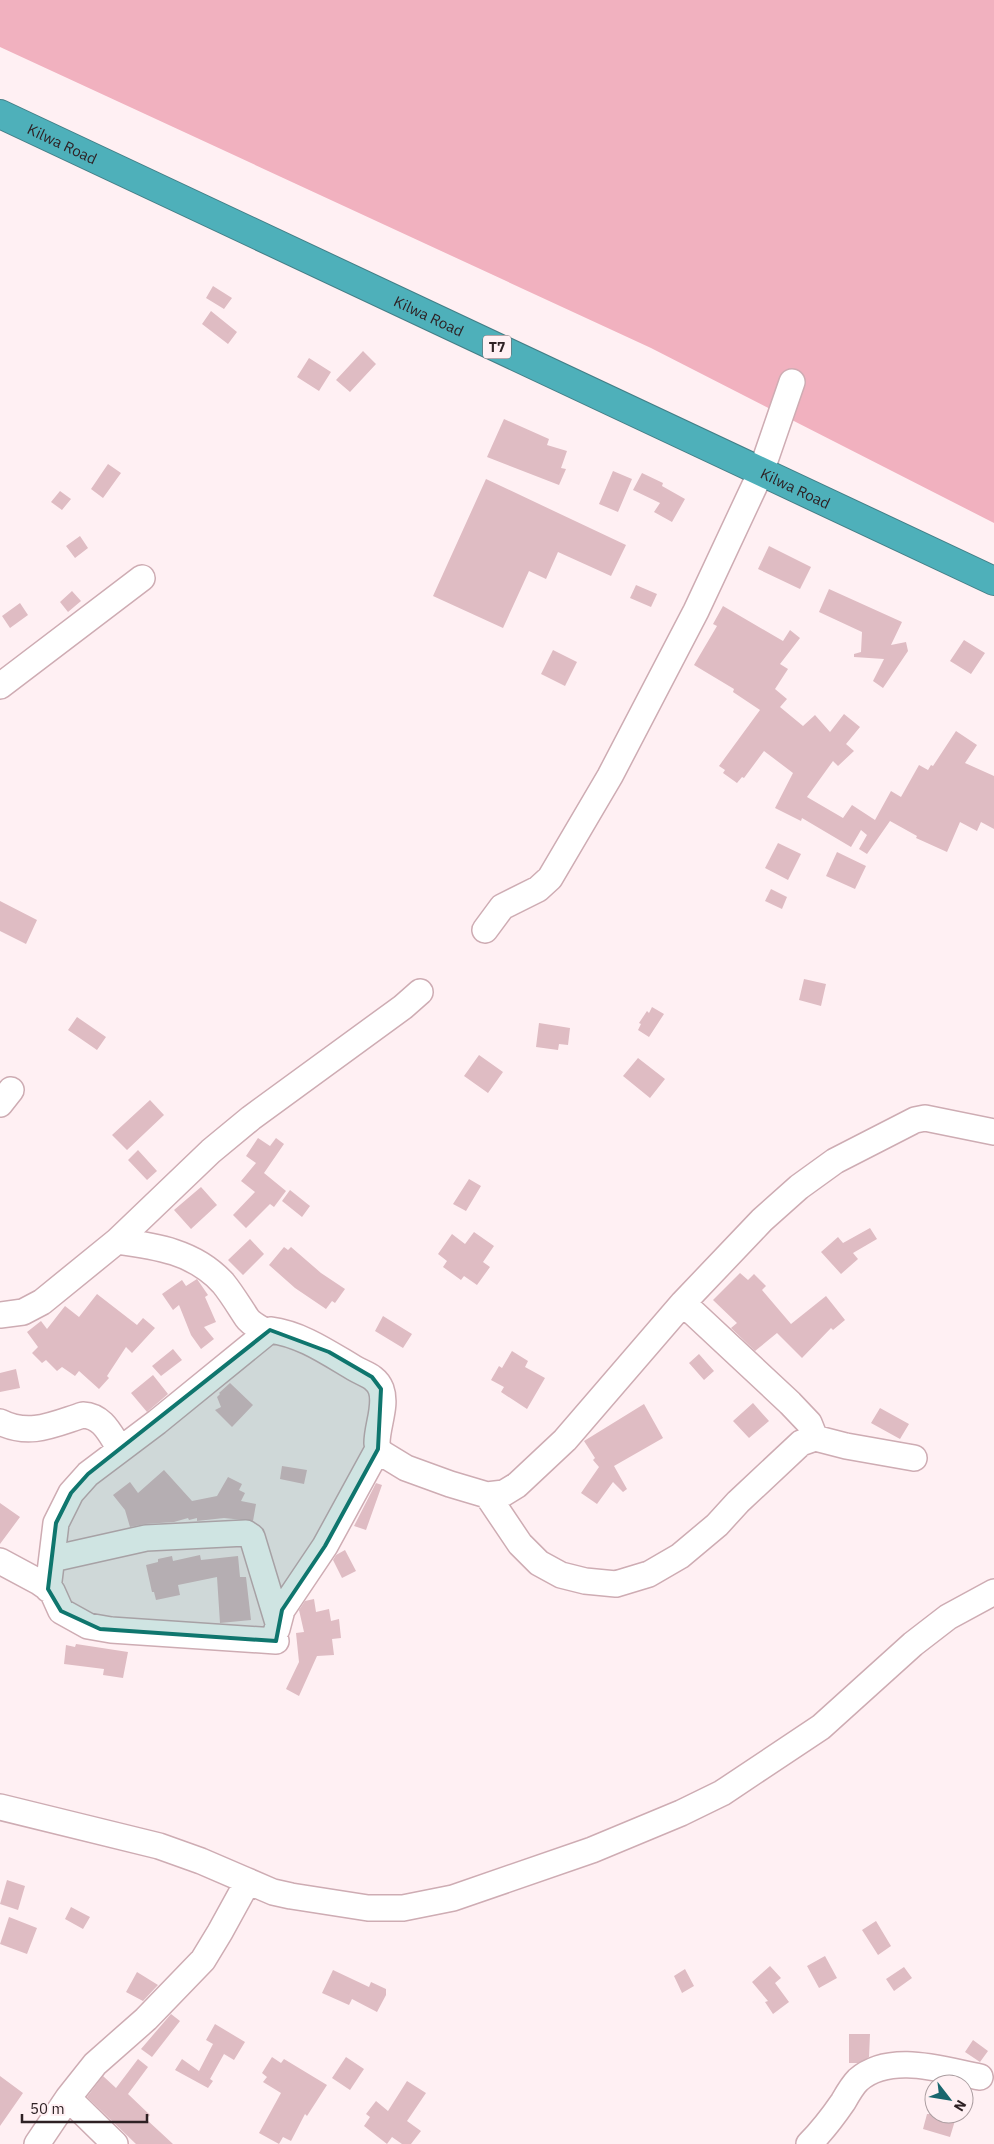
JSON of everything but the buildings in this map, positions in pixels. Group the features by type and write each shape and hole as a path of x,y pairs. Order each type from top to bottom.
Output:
{"highway":[{"name":"Kilwa Road","path":"0,114 994,581"}],"street":[{"path":"485,930 502,907 546,883 610,776 696,611 761,472 792,382"},
{"path":"0,686 142,578"},
{"path":"0,1315 23,1312 42,1302 117,1241 205,1157 251,1118 403,1007 420,992"},
{"path":"378,1449 406,1468 450,1484 487,1494 504,1493 531,1474 576,1427 683,1303 762,1220 799,1187 835,1161 915,1120 925,1118 994,1132"},
{"path":"117,1241 169,1251 194,1259 206,1266 223,1283 248,1320 266,1332"},
{"path":"683,1303 790,1402 809,1423 815,1438"},
{"path":"48,1589 56,1523 71,1493 88,1474 157,1422 266,1332 273,1330 304,1340 330,1352 355,1369 372,1377 381,1389 382,1399 377,1436 378,1449 312,1568 282,1610 279,1639"},
{"path":"0,1422 12,1428 33,1430 83,1415 92,1415 100,1419 120,1449"},
{"path":"487,1494 520,1544 539,1562 561,1575 616,1584 649,1574 680,1556 717,1525 738,1502 801,1442 815,1438 846,1446 914,1458"},
{"path":"52,1559 146,1538 246,1532 252,1537 279,1639"},
{"path":"0,1561 48,1589 54,1595 61,1611 88,1626 100,1629 279,1639"},
{"path":"0,1807 158,1846 201,1861 273,1892 291,1896 368,1908 403,1908 453,1898 592,1850 681,1814 722,1793 822,1727 913,1644 948,1617 994,1592"},
{"path":"37,2144 68,2098 96,2064 146,2019 203,1960 248,1881"},
{"path":"809,2144 824,2130 857,2081 871,2072 890,2067 912,2065 980,2077"},
{"path":"68,2098 115,2144"}],"highlighted area":[{"path":"270,1330 329,1352 372,1377 381,1389 378,1449 325,1546 282,1610 276,1641 100,1629 61,1611 48,1589 56,1523 71,1493 88,1474"}],"shaded area":[{"path":"0,0 994,0 994,523 651,348 0,47"}]}
